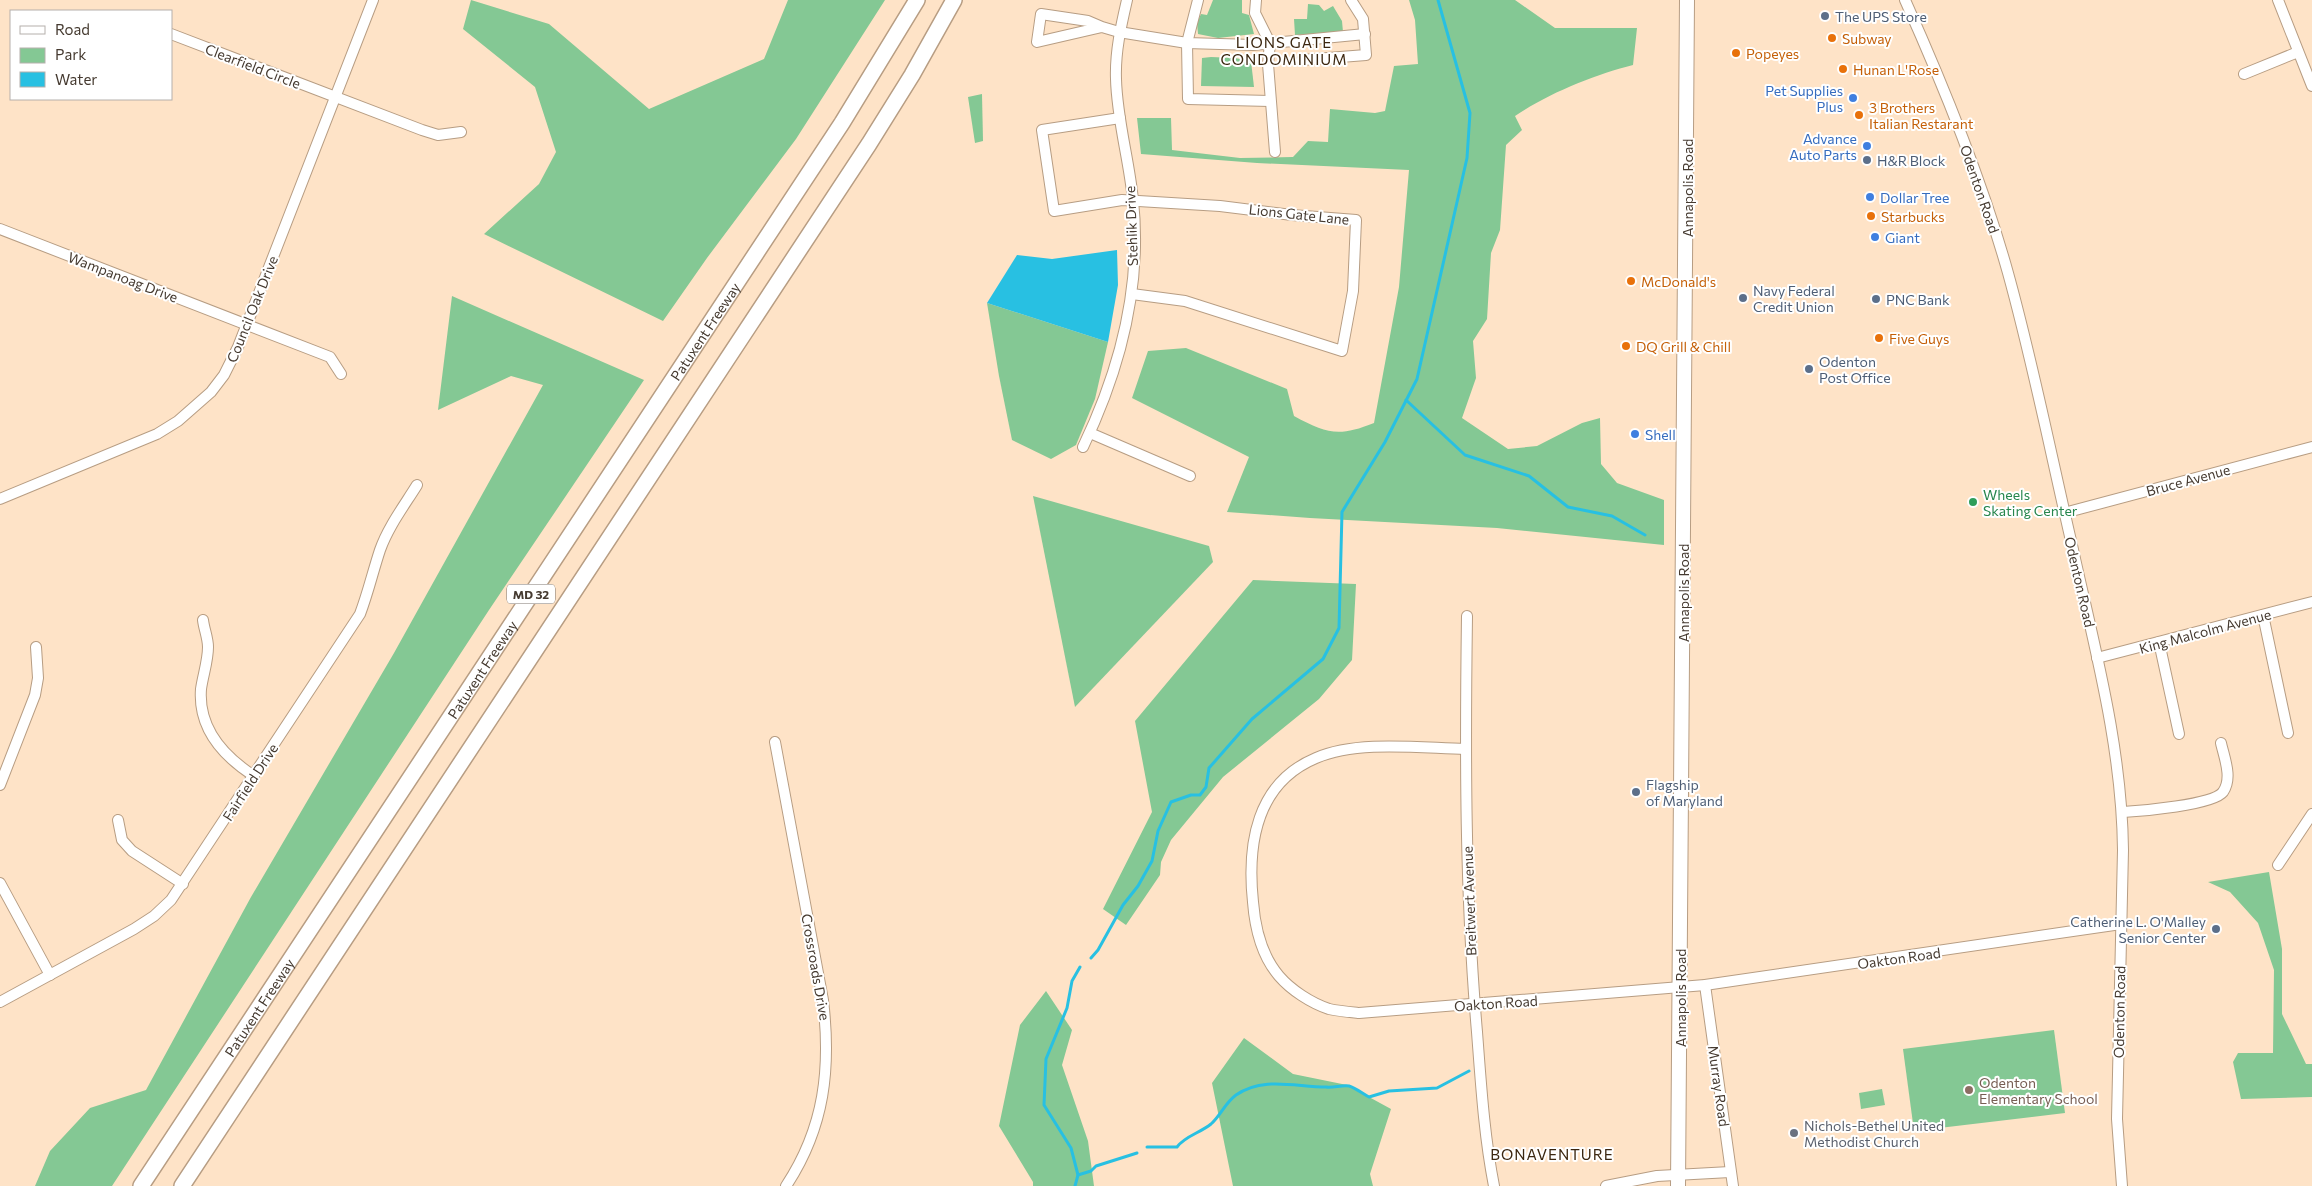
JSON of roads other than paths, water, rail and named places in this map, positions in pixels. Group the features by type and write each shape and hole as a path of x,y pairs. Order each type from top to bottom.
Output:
{"highway":[{"name":"Patuxent Freeway","path":"142,1186 842,123 917,0"},
{"name":"MD 32","path":"182,1186 858,161 912,75 954,0"}],"main road":[{"name":"Annapolis Road","path":"1678,1180 1687,0"}],"street":[{"name":"Council Oak Drive","path":"0,499 157,434 196,407 224,375 247,325 372,0"},
{"name":"Stehlik Drive","path":"1083,446 1090,433 1121,348 1132,294 1134,248 1133,200 1116,79 1119,32 1127,0"},
{"path":"1198,0 1187,43 1188,99 1270,101"},
{"path":"1256,0 1255,13 1270,43 1268,64 1275,152"},
{"path":"1302,60 1366,55 1363,19 1351,0"},
{"name":"Odenton Road","path":"1905,0 1949,103 1982,190 2008,273 2097,658 2114,740 2123,812 2117,1119 2122,1186"},
{"path":"2278,0 2312,86"},
{"path":"1102,27 1037,42 1042,14 1054,14 1088,21 1119,32 1187,43 1253,45 1365,34"},
{"name":"Clearfield Circle","path":"172,34 438,135 461,132"},
{"path":"2244,74 2298,52"},
{"path":"1120,118 1042,130 1054,211 1122,200 1133,200"},
{"name":"Lions Gate Lane","path":"1132,294 1185,301 1342,351 1352,291 1356,220 1292,215 1212,205 1133,200"},
{"name":"Wampanoag Drive","path":"0,229 330,357 341,374"},
{"path":"1090,433 1190,476"},
{"name":"Bruce Avenue","path":"2064,513 2312,447"},
{"name":"Fairfield Drive","path":"0,1002 154,916 171,900 360,614 386,537 417,485"},
{"name":"King Malcolm Avenue","path":"2097,658 2312,602"},
{"path":"2263,615 2288,734"},
{"name":"Breitwert Avenue","path":"1467,616 1465,749 1467,877 1474,1004 1486,1142 1494,1186"},
{"path":"203,620 208,646 201,688 205,721 222,751 237,765 254,776"},
{"path":"2159,642 2179,734"},
{"path":"0,785 35,695 38,678 36,647"},
{"name":"Crossroads Drive","path":"775,742 823,1000 827,1031 825,1082 815,1130 800,1163 786,1186"},
{"path":"2123,812 2150,811 2213,799 2223,792 2227,783 2227,772 2221,743"},
{"name":"Oakton Road","path":"1465,749 1355,748 1336,751 1314,758 1294,771 1278,786 1268,799 1253,834 1251,868 1255,928 1265,954 1279,976 1303,997 1329,1009 1359,1013 1680,988 2121,924"},
{"path":"2278,865 2312,814"},
{"path":"118,820 122,840 132,851 183,884"},
{"path":"0,883 50,975"},
{"name":"Murray Road","path":"1705,985 1732,1186"},
{"path":"1606,1186 1656,1176 1678,1180 1730,1172"}],"water":[{"path":"1117,250 1118,285 1108,342 987,303 1017,255 1052,259"}],"waterway":[{"path":"1091,958 1098,950 1123,905 1138,886 1152,861 1158,831 1171,802 1191,795 1200,795 1206,787 1209,768 1252,719 1323,659 1339,628 1342,512 1385,442 1417,379 1467,158 1470,113 1438,0"},
{"path":"1406,400 1465,455 1529,476 1568,507 1612,516 1645,535"},
{"path":"1075,1186 1078,1175 1071,1148 1044,1105 1046,1059 1067,1008 1072,981 1080,967"},
{"path":"1147,1147 1177,1147 1184,1140 1211,1124 1236,1095 1246,1089 1257,1086 1268,1084 1349,1086 1369,1097 1389,1091 1437,1088 1469,1071"},
{"path":"1078,1175 1091,1171 1096,1166 1137,1153"}],"place":[{"name":"The UPS Store","path":"1825,16"},
{"name":"Subway","path":"1832,38"},
{"name":"Popeyes","path":"1736,53"},
{"name":"Hunan L'Rose","path":"1843,69"},
{"name":"Pet Supplies Plus","path":"1853,98"},
{"name":"3 Brothers Italian Restarant","path":"1859,115"},
{"name":"Advance Auto Parts","path":"1867,146"},
{"name":"H&R Block","path":"1867,160"},
{"name":"Dollar Tree","path":"1870,197"},
{"name":"Starbucks","path":"1871,216"},
{"name":"Giant","path":"1875,237"},
{"name":"McDonald's","path":"1631,281"},
{"name":"Navy Federal Credit Union","path":"1743,298"},
{"name":"PNC Bank","path":"1876,299"},
{"name":"Five Guys","path":"1879,338"},
{"name":"DQ Grill & Chill","path":"1626,346"},
{"name":"Odenton Post Office","path":"1809,369"},
{"name":"Shell","path":"1635,434"},
{"name":"Wheels Skating Center","path":"1973,502"},
{"name":"Flagship of Maryland","path":"1636,792"},
{"name":"Catherine L. O'Malley Senior Center","path":"2216,929"},
{"name":"Odenton Elementary School","path":"1969,1090"},
{"name":"Nichols-Bethel United Methodist Church","path":"1794,1133"}],"district":[{"name":"LIONS GATE CONDOMINIUM","path":"1284,50"},
{"name":"BONAVENTURE","path":"1552,1154"}]}
